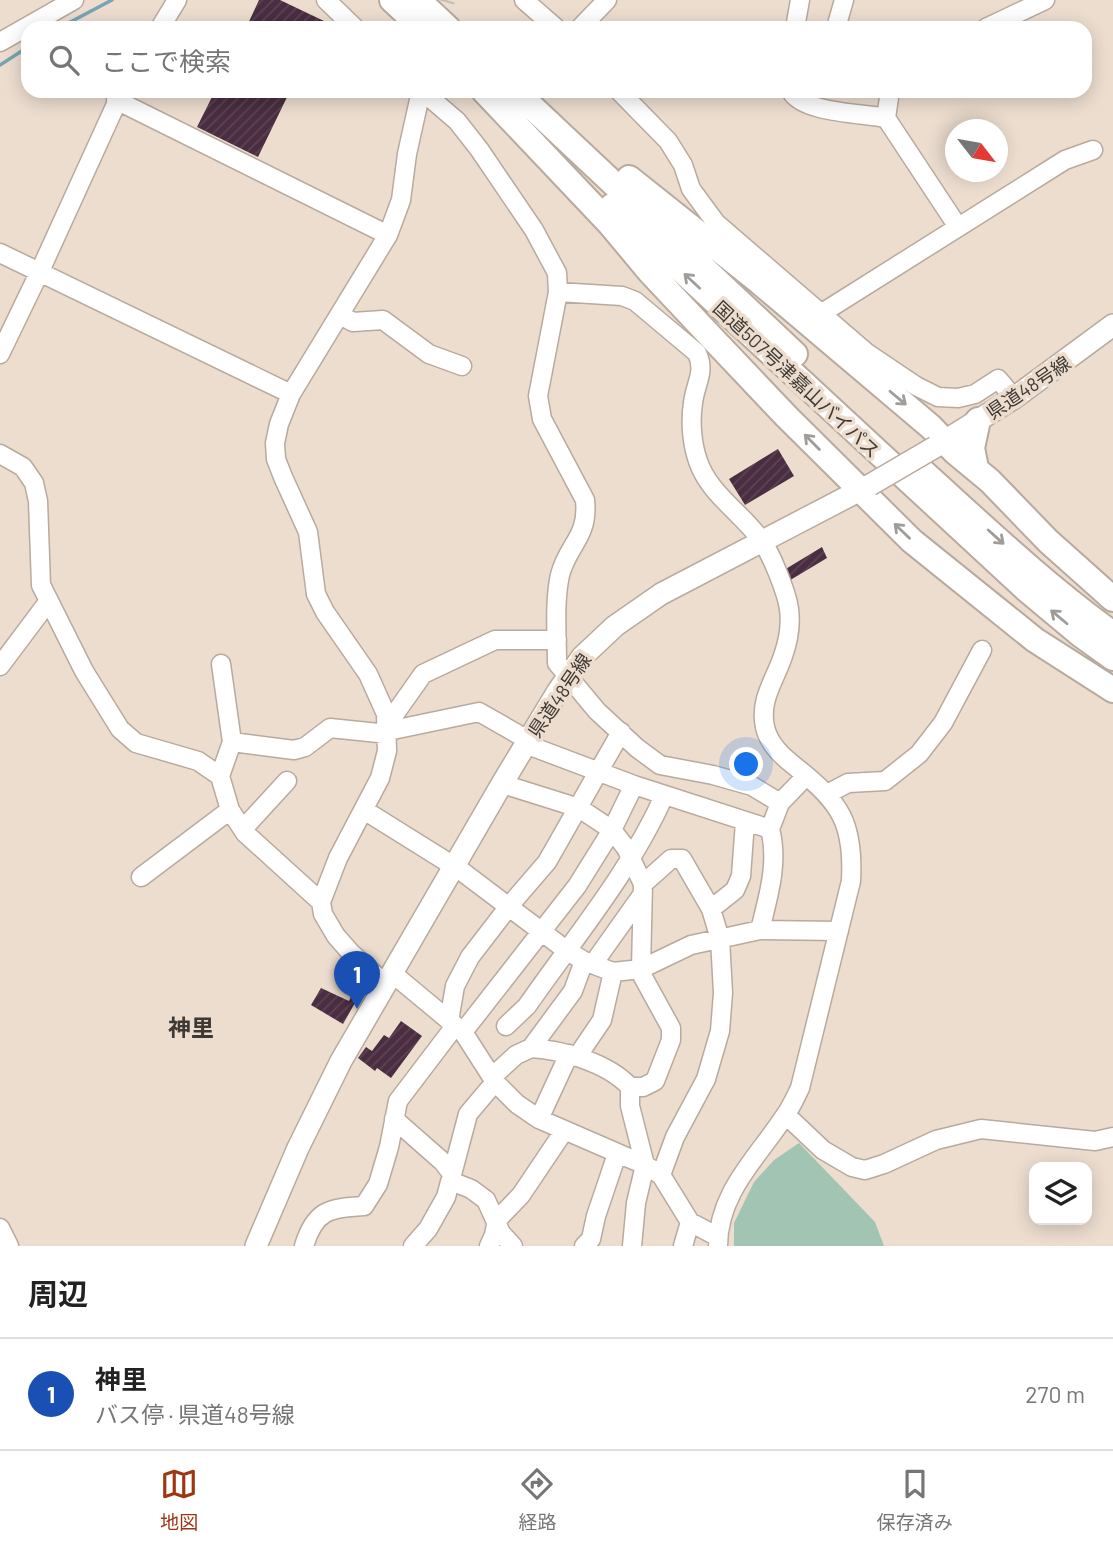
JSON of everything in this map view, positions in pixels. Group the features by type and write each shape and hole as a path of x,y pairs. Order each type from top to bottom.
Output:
{"highway":[{"path":"392,0 414,21"},
{"path":"418,0 440,21"},
{"path":"491,98 610,224 650,272 713,339 865,488 912,541 1035,640 1113,690"},
{"name":"国道507号津嘉山バイパス","path":"496,98 738,325 1027,590 1113,658"},
{"name":"国道507号津嘉山バイパス","path":"522,98 855,411 1024,562 1081,611 1113,634"},
{"path":"532,98 756,279 911,409 940,444 976,468 1048,541 1113,599"},
{"path":"976,468 972,448 978,420"}],"main road":[{"name":"県道48号線","path":"256,1246 298,1148 341,1061 527,742 568,676 600,639 630,614 661,594 865,488 940,444 1014,398 1113,325"}],"street":[{"path":"36,21 74,0"},
{"path":"164,21 177,0"},
{"path":"326,0 348,21"},
{"path":"524,0 548,21"},
{"path":"587,21 607,0"},
{"path":"796,21 800,0"},
{"path":"838,21 844,0"},
{"path":"999,21 1038,1"},
{"path":"0,41 21,29"},
{"path":"0,354 118,98"},
{"path":"125,98 388,235"},
{"path":"420,98 407,154 401,200 388,235 292,394 279,424 275,443 276,459 308,532 316,594 325,612 368,674 386,714 388,730 387,751 380,778 338,858 321,902 323,914 336,936 351,953 456,1026 494,1079 517,1104 538,1119 653,1170"},
{"path":"430,98 457,121 479,149 549,255 557,273 558,292 538,396 542,419 585,500 586,512 578,542 566,559 560,578 557,663 597,711 636,748 660,765 752,786 780,803"},
{"path":"626,98 668,141 683,165 691,189 716,223 867,353 916,386 938,397 958,398 975,394 998,379 1014,398"},
{"path":"796,98 811,107 886,118"},
{"path":"889,98 886,118 958,228"},
{"path":"822,313 1065,160 1093,150"},
{"path":"0,253 292,394"},
{"path":"413,1246 428,1229 446,1197 468,1114 516,1055 531,1048 556,1049 622,1078 630,1087 630,1106 653,1170 690,1222 718,1241 722,1210 734,1186 786,1115 800,1088 851,881 852,858 841,812 827,794 772,746 765,728 765,699 783,657 789,625 784,590 763,541 707,481 698,463 693,443 692,407 702,374 702,363 697,353 635,301 622,296 558,292"},
{"path":"340,315 353,322 383,320 429,354 462,366"},
{"path":"0,454 23,467 34,483 38,501 41,585 83,671 120,729 136,743 198,761 220,776"},
{"path":"0,666 48,602"},
{"path":"388,730 423,674 495,640 557,640"},
{"path":"827,794 848,783 885,781 919,754 943,723 982,650"},
{"path":"221,664 232,742 220,776 230,810 243,829 321,902"},
{"path":"232,742 294,750 305,747 330,728 388,730 480,712 527,742 599,772 664,796 771,829"},
{"path":"456,1026 455,986 470,957 547,863 621,732"},
{"path":"760,930 771,889 774,845 771,829 780,803 806,776"},
{"path":"243,829 287,781"},
{"path":"503,782 579,808 612,830 631,859 643,890 641,969 671,1028 671,1041 654,1081 643,1087 630,1087"},
{"path":"304,1246 314,1223 324,1212 364,1206 379,1184 398,1101 456,1026 541,932 577,886 612,830 634,785"},
{"path":"506,1026 527,1006 631,859 648,832 664,796"},
{"path":"141,877 230,810"},
{"path":"364,810 453,865 510,905 566,950 613,972 641,969 691,945 760,930 839,932"},
{"path":"710,909 735,890 741,876 745,822"},
{"path":"531,1048 643,890 671,859 682,859 710,909 720,939 723,993 720,1031 705,1079 636,1203 632,1246"},
{"path":"538,1119 573,1055 602,1020 613,972"},
{"path":"786,1115 823,1150 852,1167 865,1170 936,1140 981,1129 1095,1142 1113,1137"},
{"path":"394,1119 443,1162 452,1177 486,1200 501,1233 513,1246"},
{"path":"489,1246 497,1220 521,1195 564,1130"},
{"path":"584,1246 591,1239 617,1154"},
{"path":"683,1246 690,1222"},
{"path":"0,1228 9,1246"}],"green space":[{"path":"799,1143 875,1222 884,1246 734,1246 734,1223 754,1182 774,1160"}],"building":[{"path":"259,0 280,0 324,21 249,21"},
{"path":"212,98 287,98 258,157 197,127"},
{"path":"778,449 794,476 745,505 729,479"},
{"path":"822,547 827,558 787,582 784,570"},
{"path":"321,988 349,1001 354,991 360,994 343,1024 311,1005"},
{"path":"401,1021 422,1036 391,1078 377,1068 375,1071 358,1058 366,1047 372,1051 384,1035 389,1038"}],"waterway":[{"path":"72,21 112,0"},
{"path":"0,65 21,52"}],"tunnel":[{"path":"440,21 446,0"}],"place":[{"name":"神里","path":"357,1009"}],"district":[{"name":"神里","path":"191,1027"}]}
